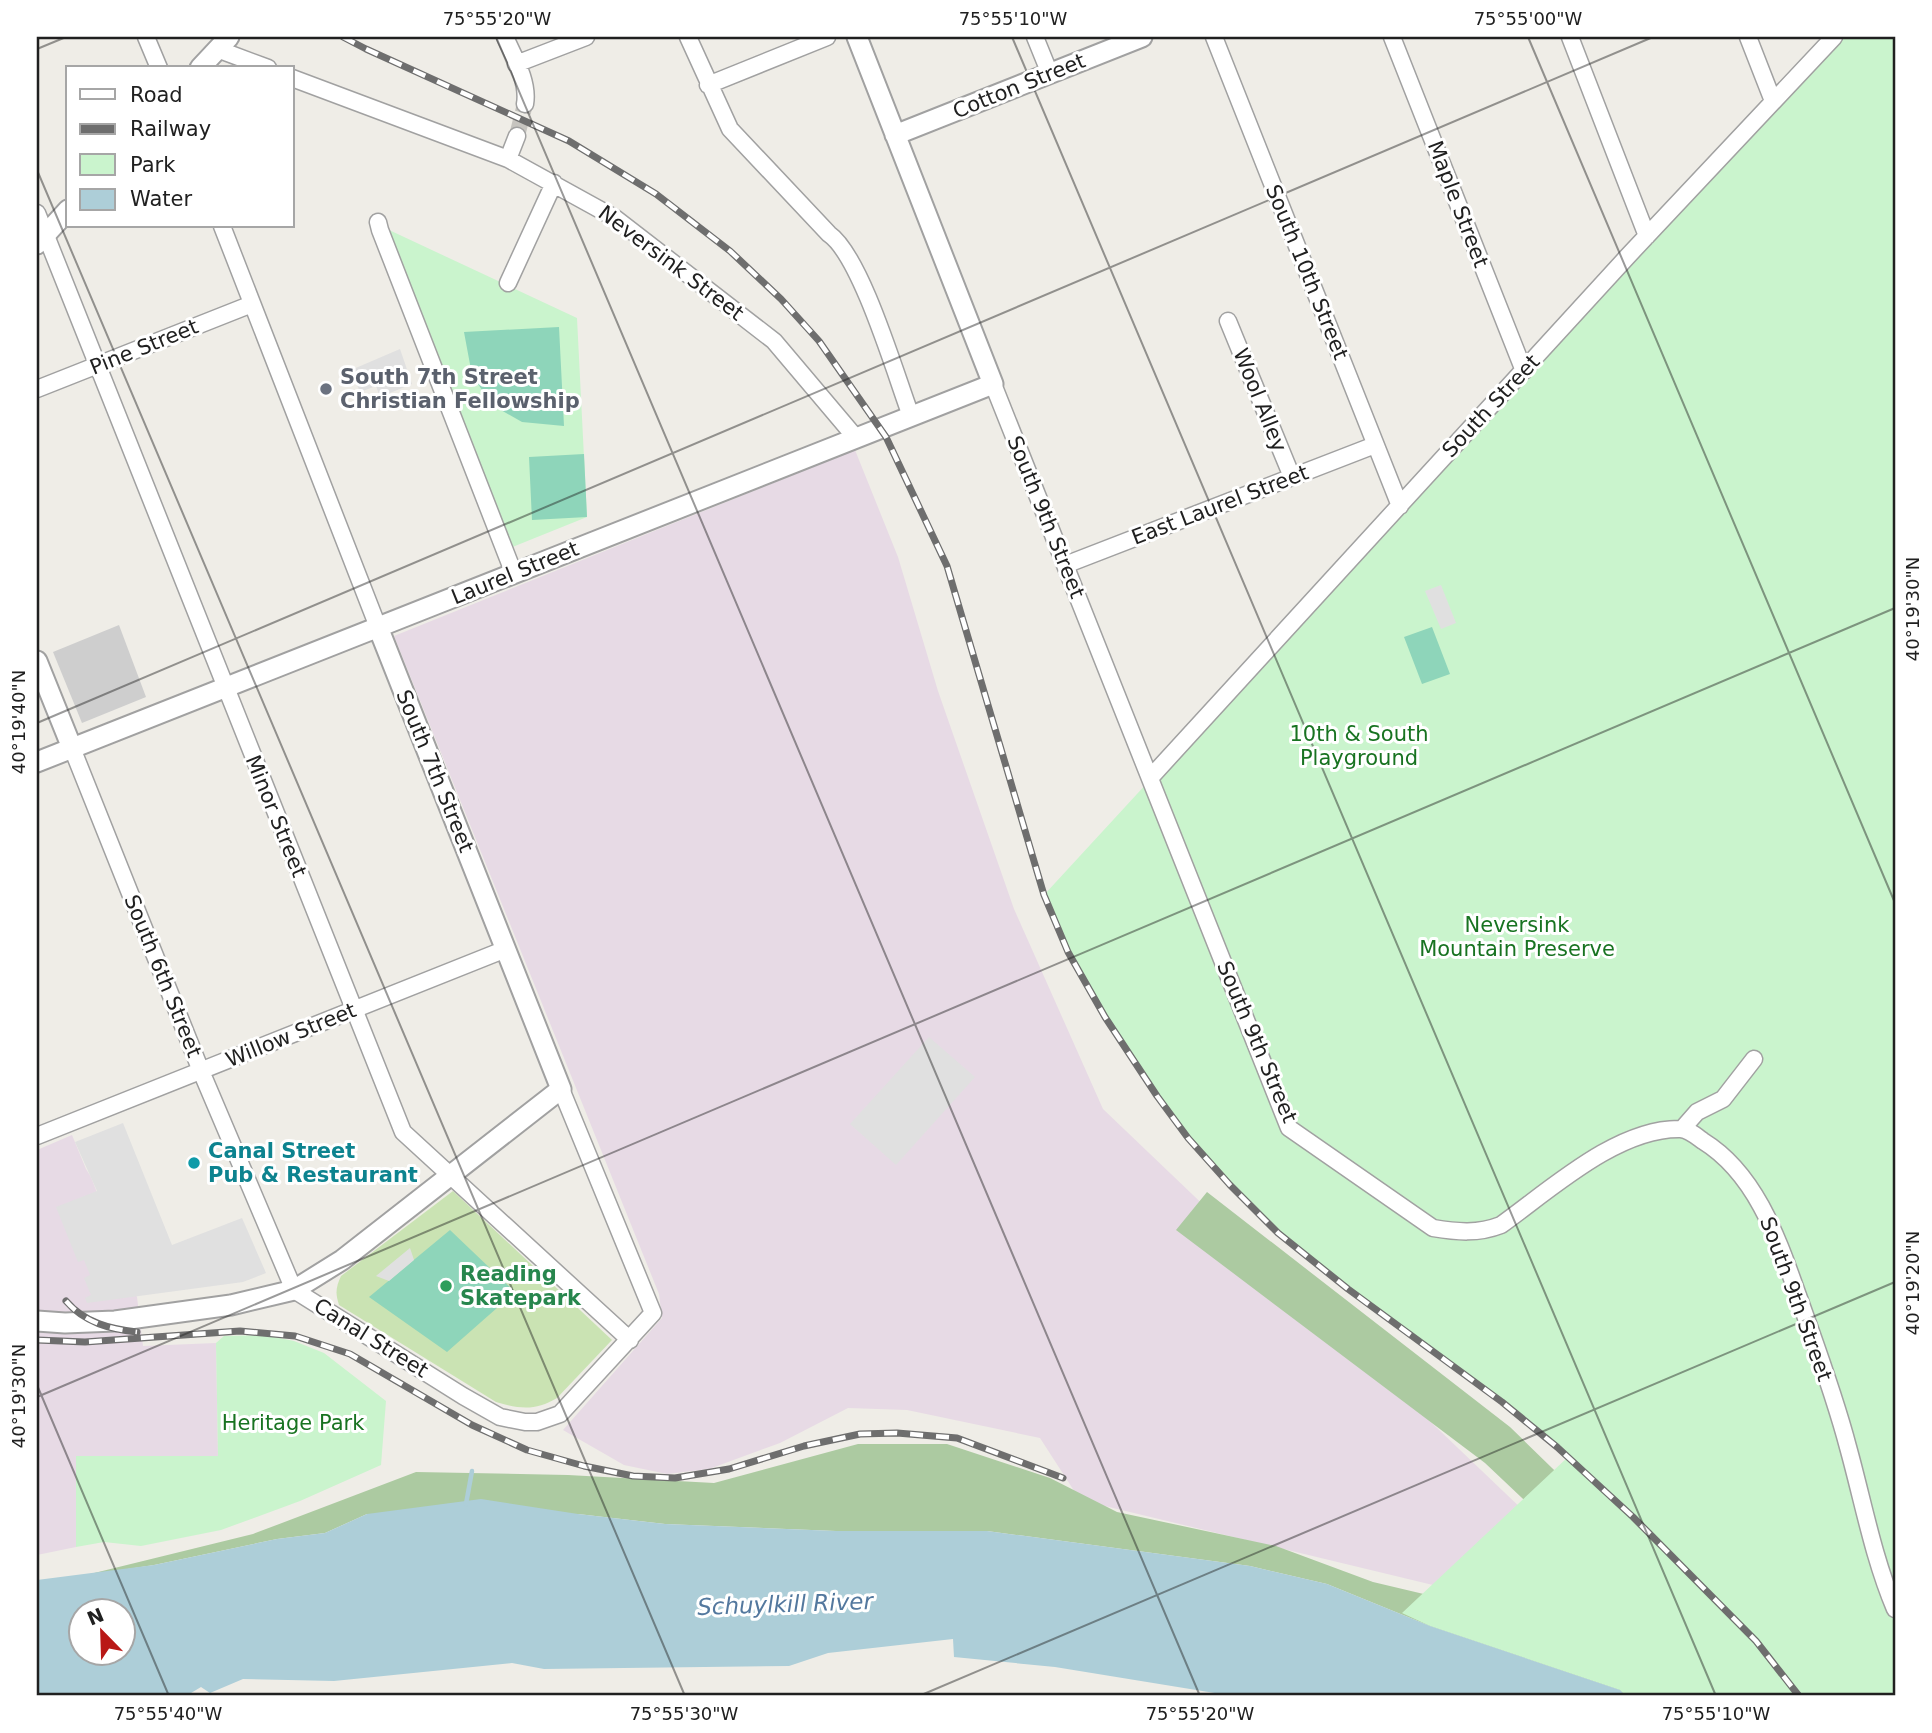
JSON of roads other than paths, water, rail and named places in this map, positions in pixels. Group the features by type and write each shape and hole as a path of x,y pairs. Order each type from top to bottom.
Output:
{"street":[{"path":"146,37 158,66"},
{"path":"505,37 527,94 525,104"},
{"path":"516,64 586,37"},
{"path":"688,37 730,129 829,234 839,240 852,261 876,318 911,416"},
{"path":"709,85 827,37"},
{"name":"South 9th Street","path":"857,37 1289,1128 1433,1228 1457,1232 1484,1231 1501,1225 1592,1159 1624,1142 1647,1134 1683,1128 1716,1149 1750,1185 1790,1272 1844,1432 1879,1563 1895,1609"},
{"path":"1035,37 1050,74"},
{"name":"Cotton Street","path":"895,135 1142,37"},
{"name":"South 10th Street","path":"1214,37 1399,506"},
{"name":"Maple Street","path":"1392,37 1524,371"},
{"path":"1570,37 1647,236"},
{"path":"1748,37 1773,100"},
{"name":"South Street","path":"1150,778 1647,236 1834,37"},
{"path":"202,66 223,43 264,66"},
{"name":"Neversink Street","path":"294,79 508,159 629,228 774,341 856,438"},
{"path":"508,159 517,136"},
{"path":"508,283 554,183"},
{"path":"41,239 66,212"},
{"name":"Minor Street","path":"37,213 41,239 98,365 403,1132 630,1339"},
{"path":"378,222 514,573"},
{"name":"South 7th Street","path":"223,228 561,1089 653,1313"},
{"name":"Pine Street","path":"37,389 252,304"},
{"name":"Wool Alley","path":"1228,321 1292,477"},
{"name":"Laurel Street","path":"37,762 993,384"},
{"name":"East Laurel Street","path":"1065,565 1375,445"},
{"name":"South 6th Street","path":"37,661 201,1071 294,1290"},
{"name":"Willow Street","path":"38,1131 201,1071 506,949"},
{"path":"1683,1128 1697,1112 1723,1099 1754,1059"},
{"path":"294,1290 342,1260 561,1089"},
{"name":"Canal Street","path":"37,1321 115,1321 231,1305 294,1290 500,1418 537,1422 559,1414 653,1313"}],"water":[{"name":"Schuylkill River","path":"481,1499 665,1524 836,1531 987,1531 1250,1566 1327,1584 1430,1626 1620,1690 1626,1696 1233,1696 1055,1667 954,1657 953,1639 828,1653 789,1666 544,1669 512,1663 334,1681 243,1679 210,1693 201,1687 186,1696 37,1696 37,1580 154,1565 277,1539 325,1533 367,1514"}],"waterway":[{"path":"466,1504 472,1471"}],"tunnel":[{"path":"517,136 525,104"}],"railway":[{"path":"343,37 569,141 656,194 730,251 781,299 819,341 886,437 947,566 1044,895 1068,952 1105,1017 1157,1096 1188,1138 1278,1233 1348,1289 1502,1402 1557,1447 1633,1517 1756,1641 1799,1696"},
{"path":"66,1301 81,1315 98,1324 137,1332"},
{"path":"37,1340 85,1342 240,1331 295,1336 350,1354 472,1425 527,1450 633,1476 675,1478 729,1469 804,1446 860,1434 897,1433 957,1438 1063,1478"}],"place":[{"name":"South 7th Street Christian Fellowship","path":"326,389"},
{"name":"Canal Street Pub & Restaurant","path":"194,1163"},
{"name":"Reading Skatepark","path":"446,1286"}],"park label":[{"name":"10th & South Playground","path":"1359,746"},
{"name":"Neversink Mountain Preserve","path":"1517,937"},
{"name":"Heritage Park","path":"293,1423"}]}
